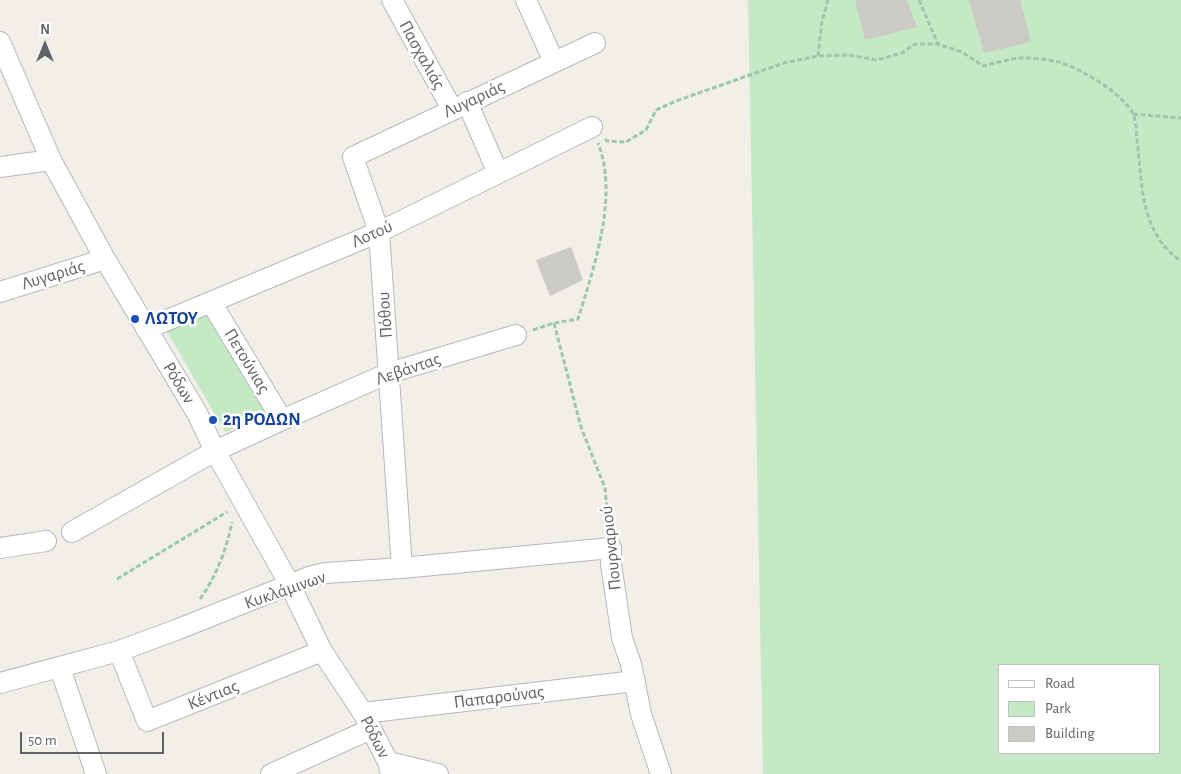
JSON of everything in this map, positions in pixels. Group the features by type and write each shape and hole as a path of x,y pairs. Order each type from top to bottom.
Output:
{"street":[{"name":"Πασχαλιάς","path":"392,0 460,106 498,173"},
{"path":"526,0 554,62"},
{"name":"Ρόδων","path":"0,42 51,160 105,259 197,413 240,504 290,585 322,651 367,721 390,768"},
{"name":"Λυγαριάς","path":"353,157 595,43"},
{"name":"Λοτού","path":"146,329 379,232 592,126"},
{"name":"Πόθου","path":"353,157 379,232 402,568"},
{"path":"0,167 51,160"},
{"name":"Λυγαριάς","path":"0,292 105,259"},
{"name":"Πετούνιας","path":"211,302 282,420"},
{"name":"Λεβάντας","path":"72,532 215,451 282,420 389,374 516,335"},
{"path":"0,548 46,541"},
{"name":"Κυκλάμινων","path":"0,683 119,651 309,577 325,573 402,568 611,548"},
{"name":"Πουρναριού","path":"611,548 611,564 622,638 631,664 641,714 661,774"},
{"name":"Κέντιας","path":"119,651 147,721 322,651"},
{"path":"60,668 96,774"},
{"name":"Παπαρούνας","path":"271,774 367,721 634,681"},
{"path":"390,768 438,774"}],"path":[{"path":"818,56 822,21 828,0"},
{"path":"919,0 938,44"},
{"path":"592,126 607,141 626,142 646,130 656,110 676,101 784,63 818,56 849,55 877,60 902,53 915,44 938,44 962,52 983,66 1021,58 1058,62 1092,78 1116,94 1133,114 1141,181 1148,218 1156,235 1169,253 1181,261"},
{"path":"1133,114 1181,118"},
{"path":"516,335 554,323 578,319 592,271 606,209 604,157 592,126"},
{"name":"Πουρναριού","path":"554,323 582,427 605,488 611,548"},
{"path":"117,578 240,504"},
{"path":"196,604 207,590 222,557 240,504"}],"green space":[{"path":"748,0 1181,0 1181,774 763,774"},
{"path":"208,311 271,413 225,432 165,328"}],"building":[{"path":"855,0 907,0 917,27 865,40"},
{"path":"969,0 1020,0 1031,42 984,53"},
{"path":"571,247 583,280 550,296 536,260"}],"place":[{"name":"ΛΩΤΟΥ","path":"135,319"},
{"name":"2η ΡΟΔΩΝ","path":"213,420"}]}
